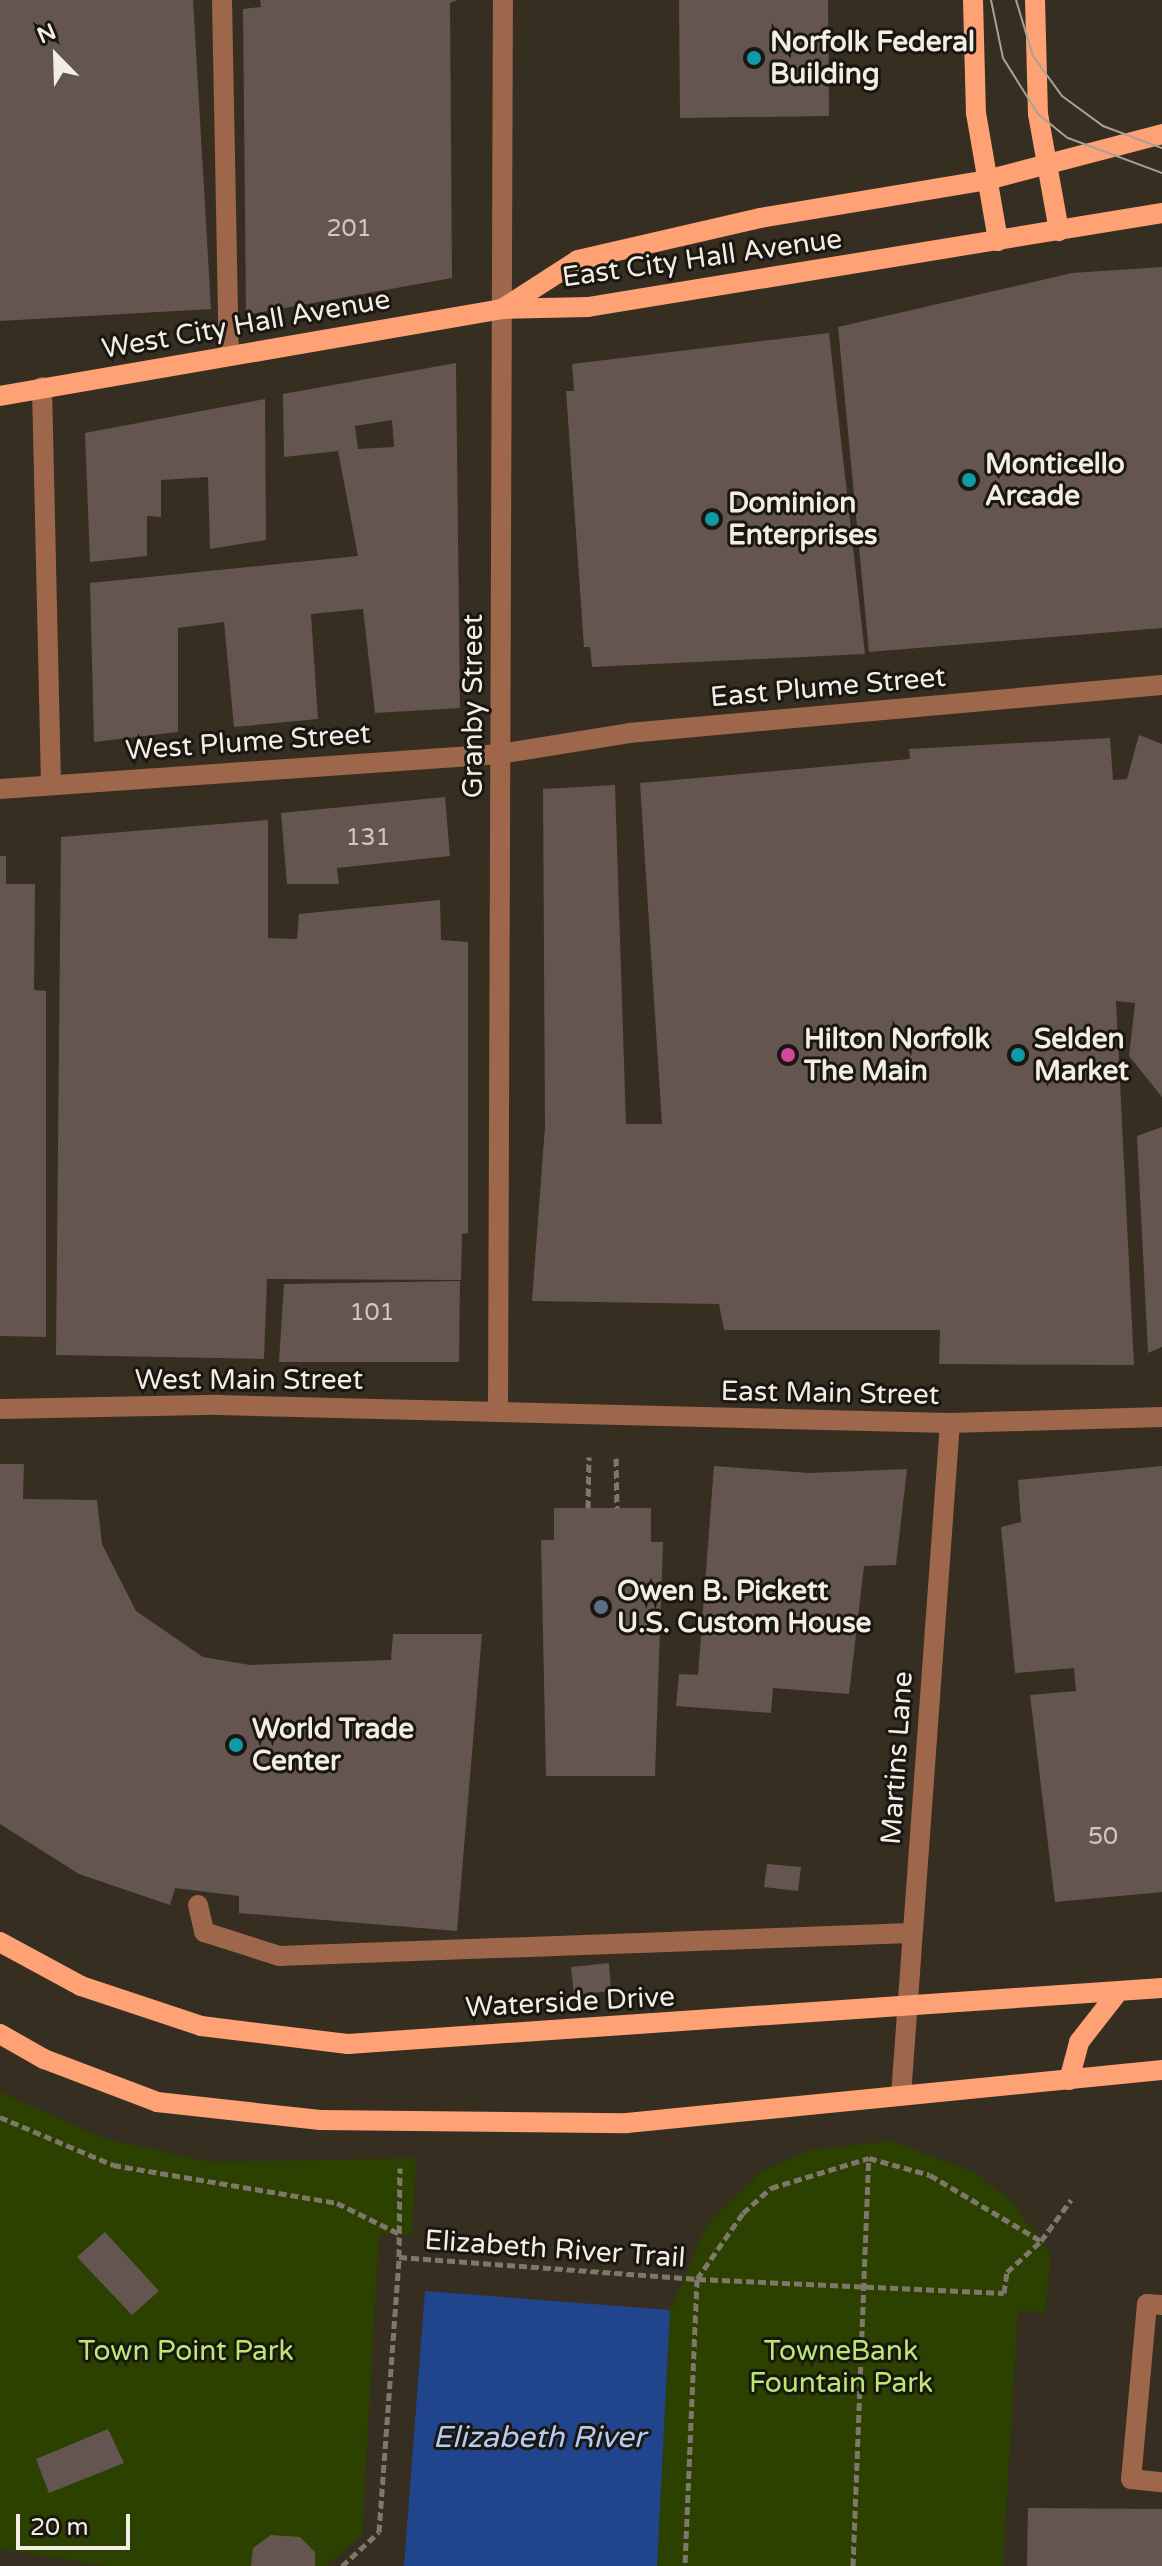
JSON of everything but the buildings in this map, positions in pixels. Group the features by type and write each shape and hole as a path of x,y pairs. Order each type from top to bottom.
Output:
{"main road":[{"path":"973,0 976,113 998,241"},
{"path":"1035,0 1034,78 1059,231"},
{"name":"East City Hall Avenue","path":"502,309 578,260 760,218 1048,167 1162,134"},
{"name":"East City Hall Avenue","path":"502,309 588,307 1162,213"},
{"name":"West City Hall Avenue","path":"0,396 502,309"},
{"name":"Waterside Drive","path":"0,1942 81,1986 201,2026 267,2039 348,2044 905,2010 1162,1988"},
{"path":"1069,2080 1079,2042 1118,1992"},
{"path":"0,2034 104,2086 157,2102 320,2120 627,2123 1162,2070"}],"street":[{"path":"222,0 229,356"},
{"name":"Granby Street","path":"498,1412 503,0"},
{"path":"42,387 51,784"},
{"name":"East Plume Street","path":"500,754 629,733 1162,685"},
{"name":"West Plume Street","path":"0,789 500,754"},
{"name":"West Main Street","path":"0,1409 498,1412"},
{"name":"East Main Street","path":"498,1412 950,1423 1162,1417"},
{"name":"Martins Lane","path":"901,2096 950,1423"},
{"path":"198,1905 204,1932 279,1956 911,1933"},
{"path":"1162,2305 1147,2304 1131,2479 1162,2482"}],"path":[{"path":"588,1508 589,1457"},
{"path":"616,1458 617,1508"},
{"name":"Elizabeth River Trail","path":"0,2117 113,2165 264,2196 337,2203 400,2234"},
{"path":"697,2279 743,2213 771,2188 869,2158 930,2175 1041,2241"},
{"path":"853,2566 867,2286 869,2158"},
{"path":"399,2257 400,2168"},
{"path":"697,2279 1004,2293 1007,2272 1041,2241 1071,2200"},
{"name":"Elizabeth River Trail","path":"342,2566 379,2532 399,2257 697,2279 685,2566"}],"green space":[{"name":"Town Point Park","path":"0,2092 106,2139 211,2162 416,2158 412,2235 379,2233 362,2535 326,2566 106,2566 0,2549"},
{"name":"TowneBank Fountain Park","path":"891,2141 974,2172 1010,2200 1051,2254 1045,2312 1018,2311 1003,2566 657,2566 670,2310 708,2223 762,2171 811,2150"}],"water":[{"name":"Elizabeth River","path":"425,2291 670,2310 657,2566 404,2566"}],"tram line":[{"path":"991,0 1003,58 1038,114 1068,138 1162,173"},
{"path":"1016,0 1033,56 1062,96 1103,126 1162,148"}],"place":[{"name":"Norfolk Federal Building","path":"754,58"},
{"name":"Monticello Arcade","path":"969,480"},
{"name":"Dominion Enterprises","path":"712,519"},
{"name":"Hilton Norfolk The Main","path":"788,1055"},
{"name":"Selden Market","path":"1018,1055"},
{"name":"Owen B. Pickett U.S. Custom House","path":"601,1607"},
{"name":"World Trade Center","path":"236,1745"}]}
